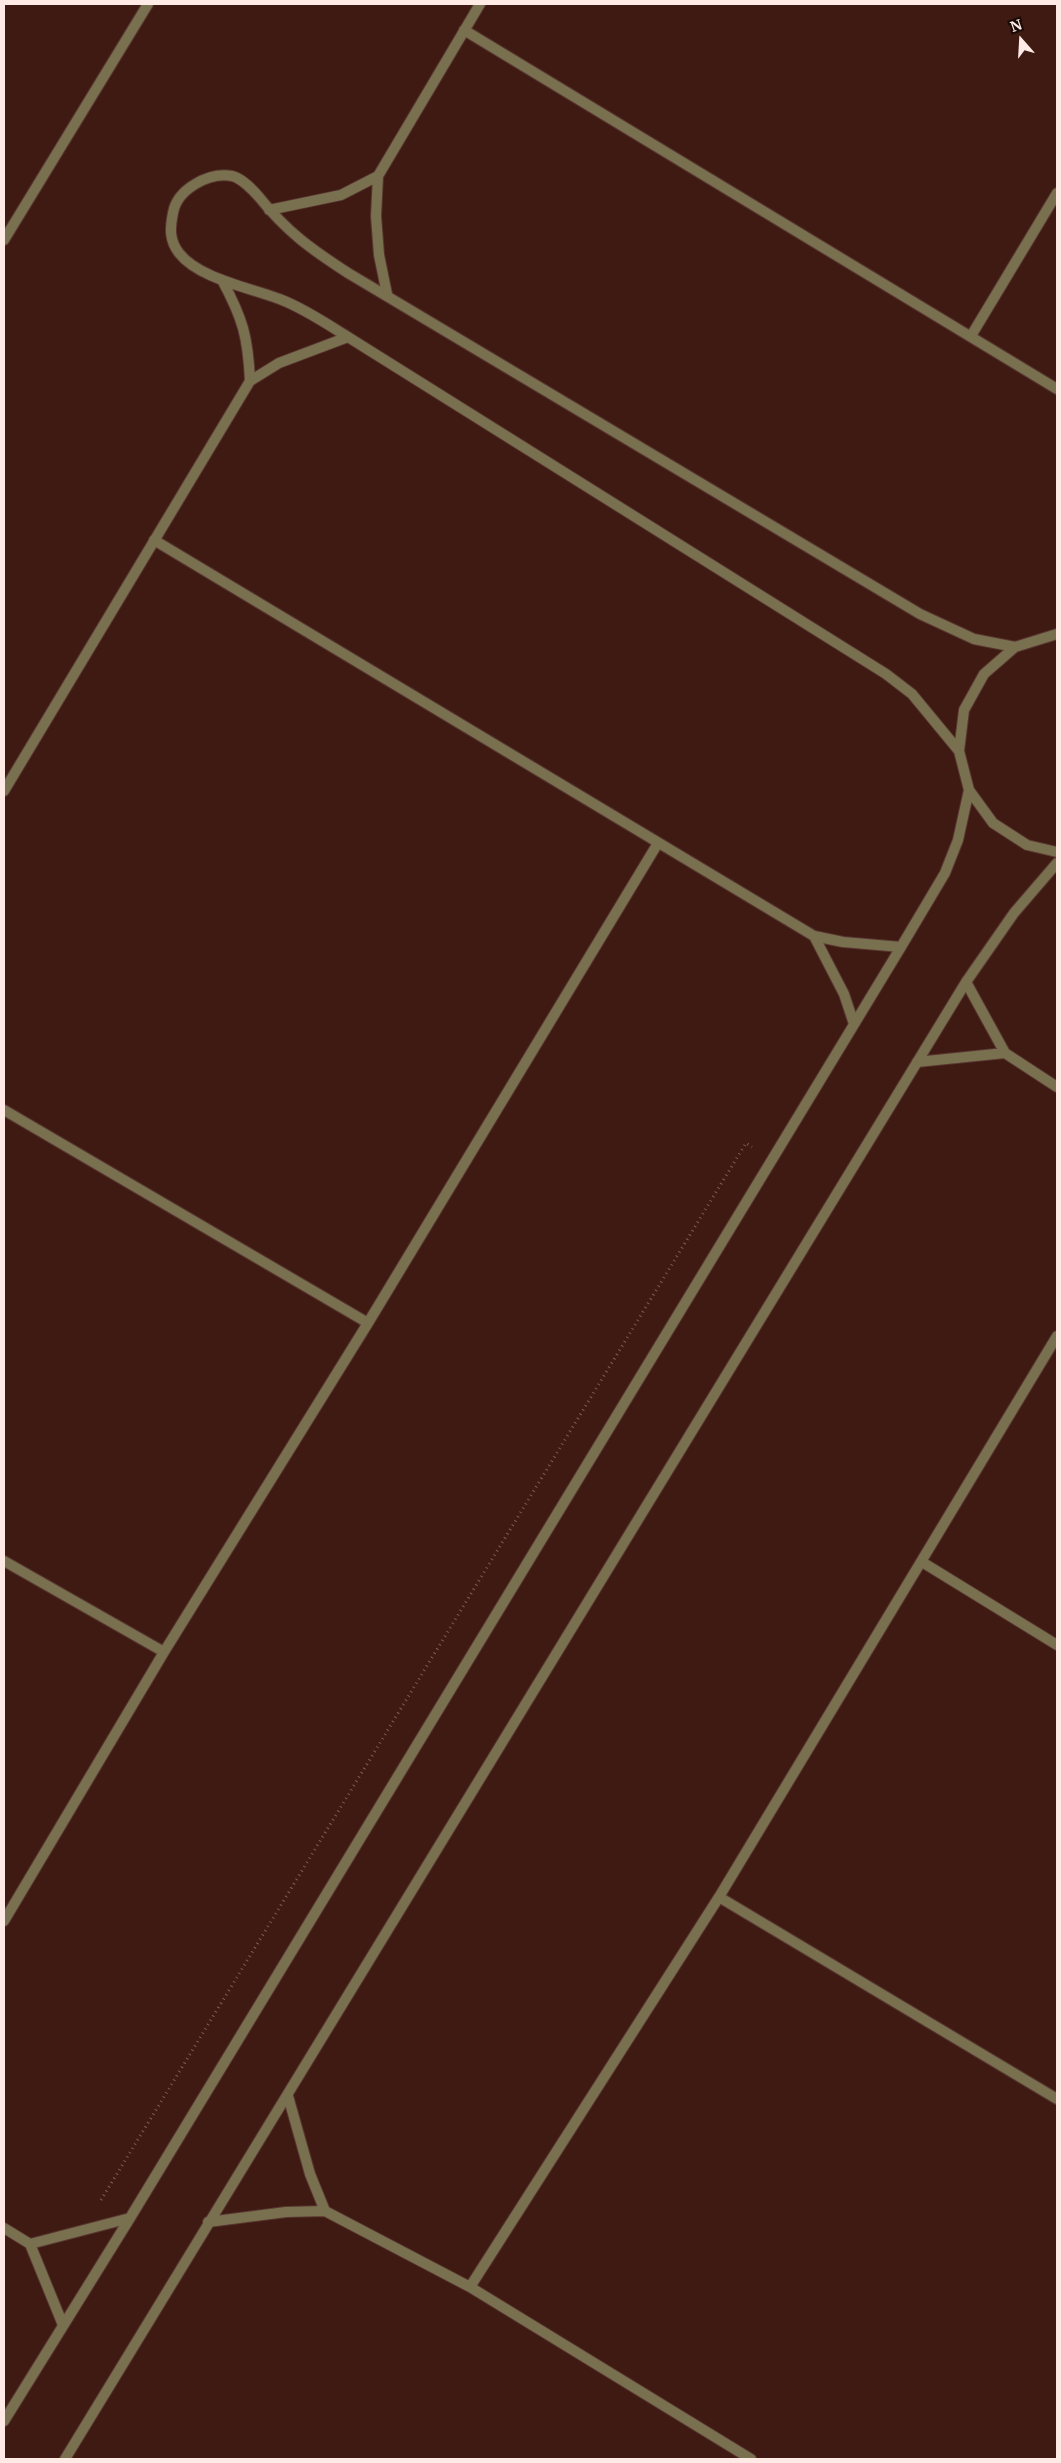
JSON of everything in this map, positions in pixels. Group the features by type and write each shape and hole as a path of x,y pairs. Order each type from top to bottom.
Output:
{"street":[{"path":"4,240 148,4"},
{"path":"387,294 379,255 376,216 378,176 480,4"},
{"path":"464,30 1057,389"},
{"path":"959,751 912,694 886,674 348,337 284,300 222,280 198,268 179,253 170,235 173,210 186,190 208,178 233,176 253,191 286,229 316,252 920,614 974,639 1015,647"},
{"path":"269,210 341,195 378,176"},
{"path":"971,336 1057,193"},
{"path":"222,280 239,311 248,346 250,381"},
{"path":"4,791 250,381 279,363 348,337"},
{"path":"154,540 814,936 843,942 902,947"},
{"path":"1056,633 1015,647 984,674 964,710 959,751 969,790 993,823 1027,845 1057,852"},
{"path":"4,2421 130,2218 902,947 945,873 958,840 969,790"},
{"path":"4,1921 164,1652 368,1323 658,843"},
{"path":"64,2459 208,2222 288,2096 966,982 1014,913 1057,863"},
{"path":"814,936 844,994 854,1024"},
{"path":"966,982 1005,1053 1057,1087"},
{"path":"917,1062 1005,1053"},
{"path":"4,1110 368,1323"},
{"path":"470,2288 719,1897 1057,1336"},
{"path":"4,1561 164,1652"},
{"path":"922,1562 1057,1645"},
{"path":"719,1897 1057,2099"},
{"path":"288,2096 310,2174 325,2211"},
{"path":"208,2222 286,2212 325,2211 470,2288 751,2459"},
{"path":"30,2244 130,2218"},
{"path":"4,2228 30,2244 63,2324"}],"path":[{"path":"83,2230 746,1143 772,1159"}]}
